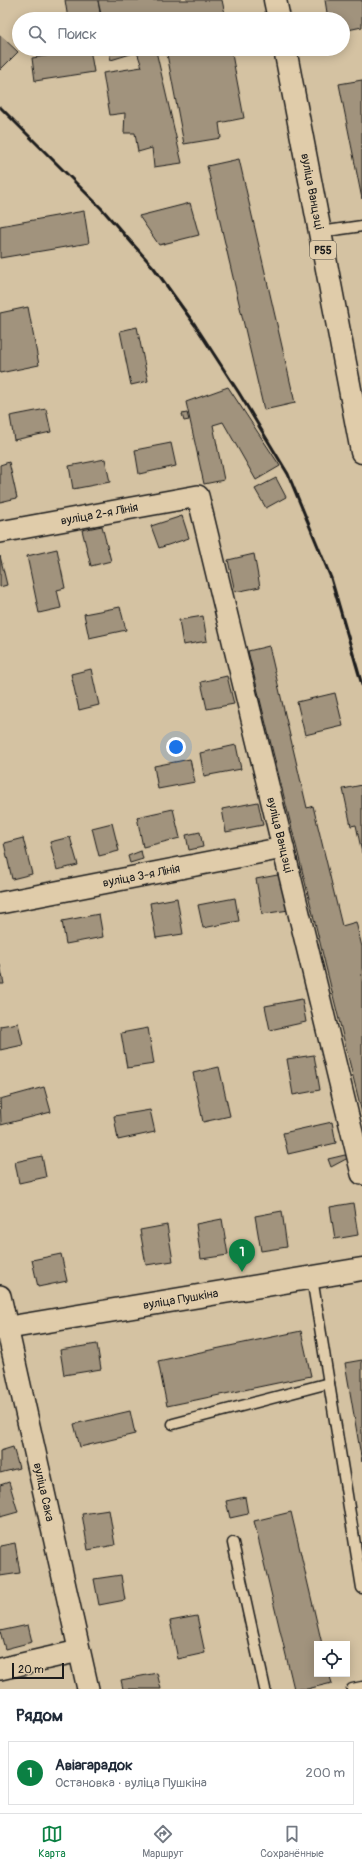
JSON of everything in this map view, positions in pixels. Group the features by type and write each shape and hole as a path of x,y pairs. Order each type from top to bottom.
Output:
{"main road":[{"path":"275,0 278,12"},
{"name":"вуліца Ванцэці","path":"286,56 362,452"},
{"name":"вуліца Пушкіна","path":"4,1328 362,1269"}],"street":[{"name":"вуліца 2-я Лінія","path":"0,532 198,496"},
{"name":"вуліца Ванцэці","path":"198,496 362,1174"},
{"name":"вуліца 3-я Лінія","path":"0,903 283,848"},
{"name":"вуліца Сака","path":"0,1296 4,1328 88,1689"},
{"path":"0,1669 80,1651"}],"lane":[{"path":"320,232 362,226"},
{"path":"312,1278 362,1588"},
{"path":"173,1424 329,1383"},
{"path":"233,1543 265,1689"},
{"path":"352,1689 362,1687"}],"building":[{"path":"65,0 98,0 100,12 67,12"},
{"path":"222,0 225,12 100,12 98,1"},
{"path":"325,0 362,0 362,27 350,30 350,12 327,12"},
{"path":"0,35 12,46 12,56 14,56 0,70"},
{"path":"45,56 91,56 94,72 35,81 32,58"},
{"path":"110,56 124,56 111,60"},
{"path":"138,56 157,56 182,163 154,167 152,148 138,152 135,133 124,133 125,113 110,115 103,73 142,67"},
{"path":"167,56 232,56 244,118 219,123 221,138 184,144"},
{"path":"362,80 362,199 339,84"},
{"path":"239,159 295,403 264,410 207,166"},
{"path":"190,203 199,235 159,245 139,216"},
{"path":"84,211 89,243 0,258 0,226"},
{"path":"28,307 39,365 0,373 0,313"},
{"path":"137,327 148,381 131,385 120,331"},
{"path":"228,387 280,466 256,480 223,422 213,425 224,480 204,484 186,402"},
{"path":"46,409 51,432 14,440 10,416"},
{"path":"187,413 189,420 184,421 182,414"},
{"path":"171,443 176,466 139,474 135,450"},
{"path":"105,459 110,482 73,489 69,466"},
{"path":"9,462 17,498 0,502 0,465"},
{"path":"276,478 286,497 266,508 255,489"},
{"path":"182,516 189,538 159,548 151,526"},
{"path":"102,526 111,561 91,566 82,530"},
{"path":"57,549 65,588 57,590 61,608 39,613 27,556"},
{"path":"254,554 260,587 235,592 228,560"},
{"path":"0,556 7,585 0,587"},
{"path":"120,607 126,630 89,638 84,614"},
{"path":"203,616 207,641 183,645 179,620"},
{"path":"269,646 307,808 313,806 342,926 356,922 362,947 362,1113 248,651"},
{"path":"91,669 99,705 79,710 71,674"},
{"path":"227,676 234,704 207,709 201,682"},
{"path":"335,693 343,726 305,735 297,702"},
{"path":"236,745 241,769 204,776 200,753"},
{"path":"190,759 195,782 158,789 154,766"},
{"path":"362,785 362,853 356,825 351,826 343,789"},
{"path":"258,802 263,825 226,832 222,809"},
{"path":"173,809 180,838 143,847 137,817"},
{"path":"112,823 119,851 99,856 92,828"},
{"path":"200,832 203,847 189,850 186,835"},
{"path":"70,837 78,865 57,870 50,842"},
{"path":"23,838 32,874 12,879 4,843"},
{"path":"141,851 143,859 130,863 128,856"},
{"path":"283,874 289,910 262,914 256,879"},
{"path":"177,898 183,934 156,938 150,903"},
{"path":"235,898 239,921 203,928 198,905"},
{"path":"99,914 103,937 66,944 62,921"},
{"path":"0,965 4,984 0,984"},
{"path":"302,999 306,1022 270,1030 265,1006"},
{"path":"18,1023 23,1045 0,1050 0,1026"},
{"path":"148,1028 154,1064 127,1068 121,1033"},
{"path":"314,1055 320,1090 293,1095 287,1059"},
{"path":"219,1067 230,1116 203,1122 193,1073"},
{"path":"44,1087 51,1112 1,1125 0,1099"},
{"path":"150,1110 155,1132 118,1140 114,1116"},
{"path":"332,1122 336,1143 288,1154 283,1133"},
{"path":"345,1155 348,1158 331,1167 328,1159"},
{"path":"42,1156 46,1177 19,1183 15,1162"},
{"path":"353,1203 358,1235 335,1239 330,1207"},
{"path":"282,1211 287,1247 261,1251 255,1216"},
{"path":"222,1219 228,1255 201,1259 196,1224"},
{"path":"167,1225 173,1261 146,1265 140,1230"},
{"path":"61,1254 67,1281 38,1287 32,1260"},
{"path":"301,1331 311,1376 167,1406 158,1361"},
{"path":"97,1344 101,1369 64,1375 60,1350"},
{"path":"362,1360 362,1462 345,1363"},
{"path":"130,1411 135,1434 80,1447 74,1424"},
{"path":"13,1447 19,1468 0,1473 0,1451"},
{"path":"9,1482 18,1512 0,1517 0,1485"},
{"path":"245,1497 248,1514 230,1518 226,1501"},
{"path":"109,1510 115,1545 88,1550 82,1514"},
{"path":"291,1512 321,1641 314,1641 314,1677 330,1677 332,1683 307,1689 294,1689 254,1521"},
{"path":"15,1543 20,1573 0,1576 0,1546"},
{"path":"121,1575 125,1600 99,1605 94,1579"},
{"path":"197,1616 205,1653 178,1659 170,1621"},
{"path":"28,1625 32,1642 5,1649 0,1631"},
{"path":"157,1673 161,1689 123,1689 121,1680"}],"railway":[{"path":"0,107 101,208 154,268 195,325 239,393 288,474 331,578 362,685"}],"place":[{"name":"Авіагарадок","path":"242,1272"}]}
